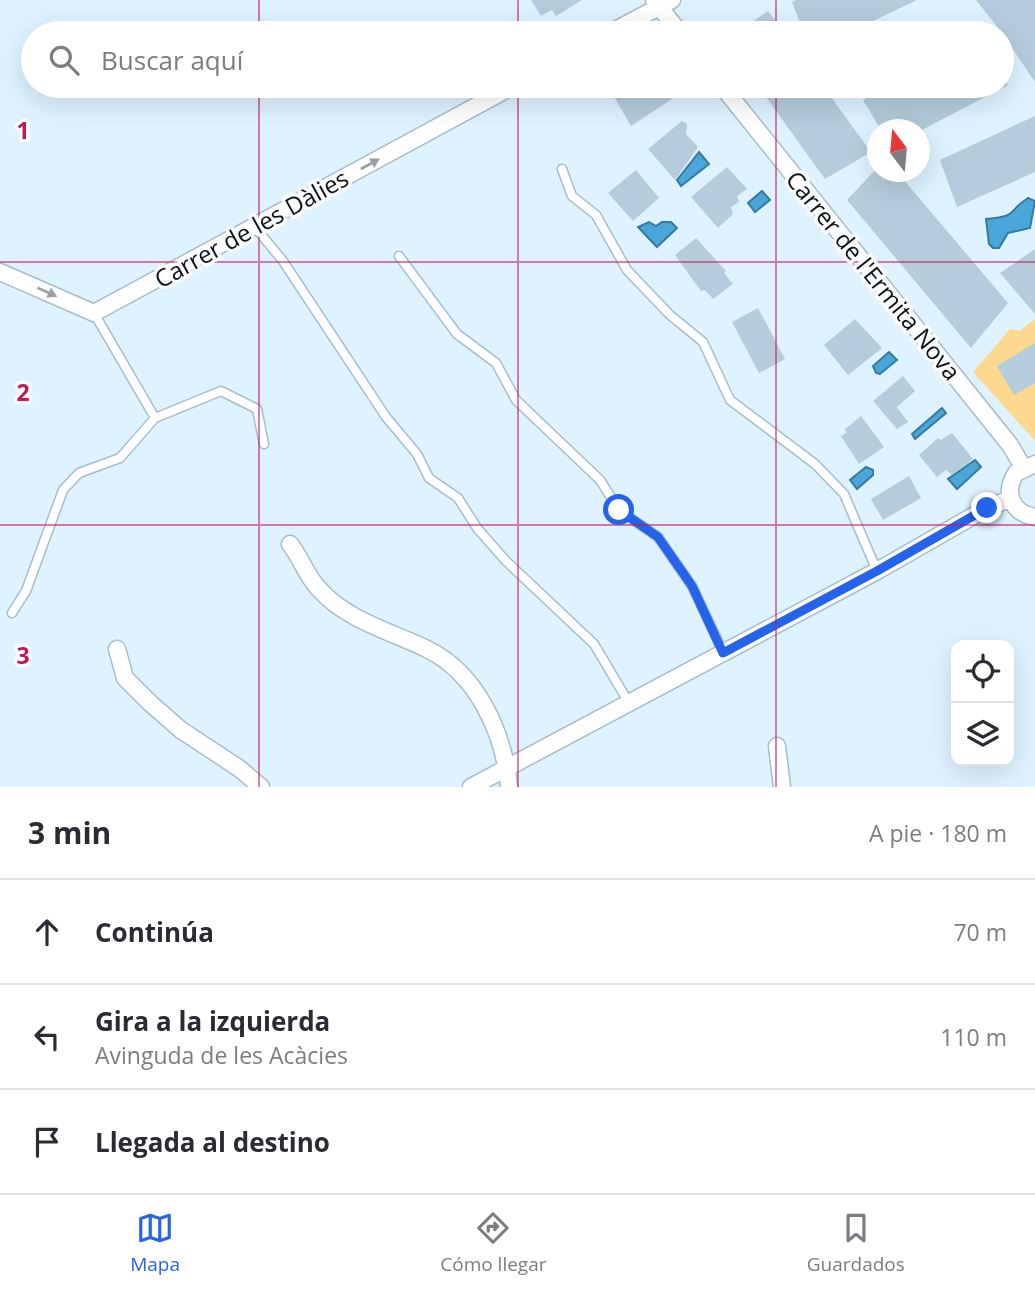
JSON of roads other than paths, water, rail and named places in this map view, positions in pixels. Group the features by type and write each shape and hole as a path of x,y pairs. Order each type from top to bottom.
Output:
{"street":[{"path":"630,21 661,2 673,21"},
{"name":"Carrer de les Dàlies","path":"94,313 491,98"},
{"name":"Carrer de l'Ermita Nova","path":"732,98 1029,465"},
{"path":"0,272 94,313"},
{"path":"1029,465 1011,481 1010,499 1020,512 1035,517"},
{"path":"471,787 877,571 987,508 1010,499"},
{"path":"290,544 318,589 369,623 430,651 464,679 487,706 507,767 509,787"},
{"path":"117,649 125,678 150,703 180,730 240,769 261,787"},
{"path":"777,746 782,787"}],"lane":[{"path":"562,169 572,197 596,215 627,270 670,316 703,342 730,400 815,464 844,494 877,571"},
{"path":"254,226 283,261 386,417 417,454 429,478 458,498 477,528 506,561 594,644 629,703"},
{"path":"399,256 457,334 496,363 516,400 600,480 619,510 658,537 692,586 723,653"},
{"path":"94,313 155,418"},
{"path":"12,613 26,592 63,489 79,472 120,458 155,418 221,391 257,409 264,444"}],"water":[{"path":"699,152 709,164 681,186 677,180"},
{"path":"762,191 770,200 755,212 748,203"},
{"path":"1028,198 1035,201 1030,228 1008,233 999,248 993,248 989,244 986,219 1012,213"},
{"path":"649,222 656,226 662,222 671,222 677,228 657,247 638,227"},
{"path":"889,352 897,360 880,374 876,373 873,366"},
{"path":"942,408 946,413 915,439 912,434"},
{"path":"975,460 981,467 957,489 948,479"},
{"path":"866,467 873,470 873,475 857,489 850,480"}]}
